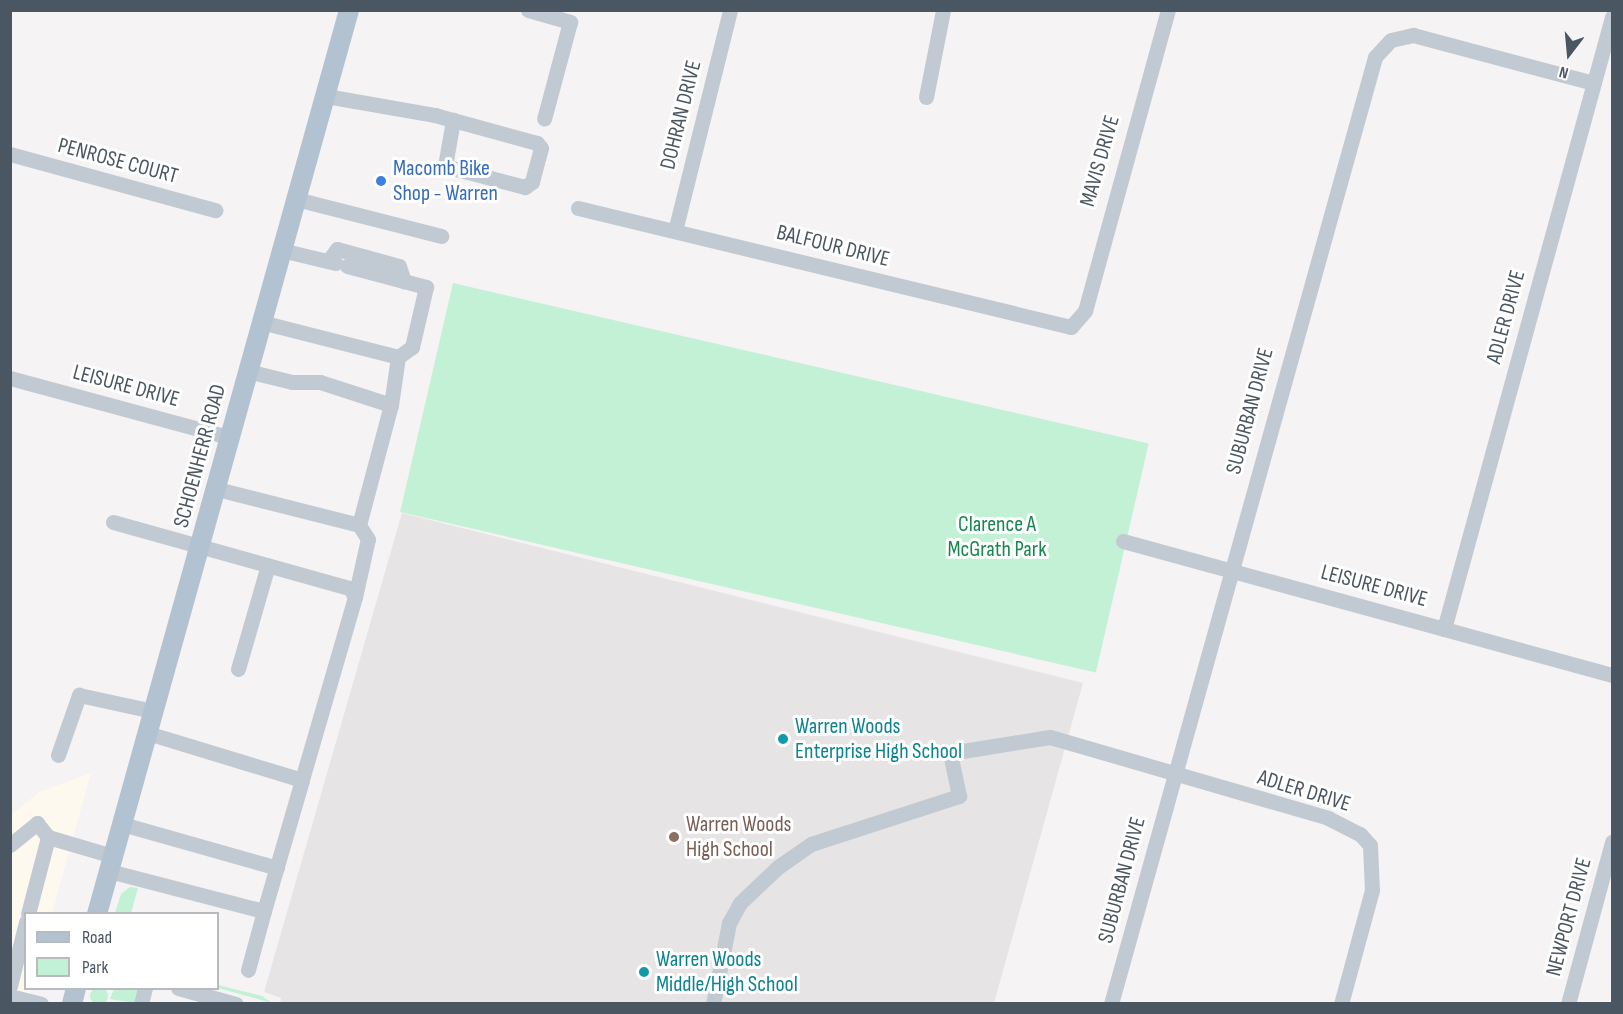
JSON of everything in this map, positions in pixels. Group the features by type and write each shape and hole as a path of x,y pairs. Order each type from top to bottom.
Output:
{"main road":[{"name":"SCHOENHERR ROAD","path":"98,912 349,10"}],"street":[{"path":"528,10 571,16 544,119"},
{"name":"DOHRAN DRIVE","path":"675,231 730,10"},
{"path":"926,97 943,10"},
{"name":"MAVIS DRIVE","path":"1077,323 1085,311 1168,10"},
{"name":"ADLER DRIVE","path":"1444,629 1612,16"},
{"name":"SUBURBAN DRIVE","path":"1111,1004 1230,570 1375,57 1391,40 1419,35 1594,83"},
{"path":"326,96 453,120 537,143 541,148 532,182 525,187 445,166 453,120"},
{"name":"PENROSE COURT","path":"10,154 215,210"},
{"path":"296,199 441,236"},
{"name":"BALFOUR DRIVE","path":"578,208 1050,326 1077,323"},
{"path":"281,250 426,286 412,347 398,357 391,405 359,525"},
{"path":"261,322 398,357"},
{"path":"248,371 292,382 320,381 391,405"},
{"name":"LEISURE DRIVE","path":"10,378 229,436"},
{"path":"217,489 359,525 368,538 355,597 248,969"},
{"path":"113,522 201,543 350,588 355,597"},
{"name":"LEISURE DRIVE","path":"1123,541 1612,675"},
{"path":"238,669 268,565"},
{"path":"58,755 79,694 153,711"},
{"path":"147,733 302,780"},
{"name":"ADLER DRIVE","path":"713,1004 729,923 740,903 778,867 811,844 959,796 950,753 1050,737 1328,818 1370,845 1372,890 1341,1004"},
{"path":"10,845 37,823 48,837 111,863 264,911"},
{"path":"122,824 277,868"},
{"path":"29,912 48,837"},
{"name":"NEWPORT DRIVE","path":"1568,1004 1612,843"},
{"path":"10,986 14,946 24,926"},
{"path":"185,990 236,1004"},
{"path":"10,996 41,1004"}],"shaded area":[{"name":"Warren Woods High School","path":"402,513 1083,683 994,1003 280,1004 281,998 264,992"},
{"path":"91,773 52,912 24,912 24,990 31,990 27,1003 11,1003 10,816 39,792"}],"green space":[{"name":"Clarence A McGrath Park","path":"453,283 1149,444 1096,673 400,512"},
{"path":"130,887 138,888 131,912 115,912 121,894"},
{"path":"219,985 262,996 272,1003 219,988"},
{"path":"93,990 105,990 107,993 105,1002 99,1005 93,1002 90,996"},
{"path":"114,990 139,990 135,1003 110,999"}],"place":[{"name":"Macomb Bike Shop - Warren","path":"381,181"},
{"name":"Warren Woods Enterprise High School","path":"783,739"},
{"name":"Warren Woods High School","path":"674,837"},
{"name":"Warren Woods Middle/High School","path":"644,972"}]}
